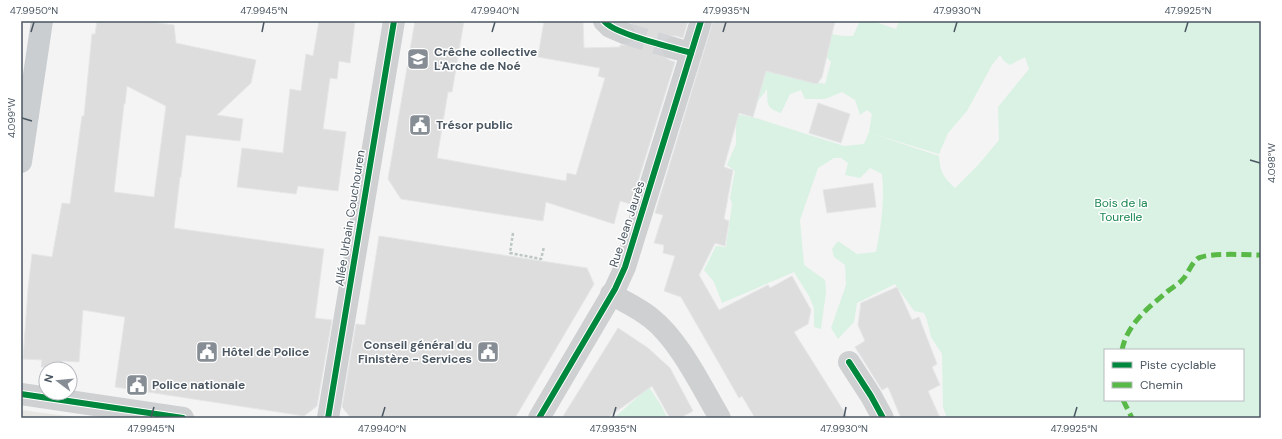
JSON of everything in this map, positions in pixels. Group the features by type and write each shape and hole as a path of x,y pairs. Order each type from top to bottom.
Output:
{"main road":[{"path":"21,162 42,21"}],"street":[{"name":"Allée Urbain Couchouren","path":"328,418 394,21"},
{"path":"604,21 610,27 624,33"},
{"name":"Rue Jean Jaurès","path":"539,418 623,273 631,249 682,50 701,21"},
{"path":"611,294 646,314 663,328 681,351 720,418"},
{"path":"849,362 883,418"},
{"path":"21,394 183,418"}],"path":[{"path":"513,232 510,253 541,259 544,247"}],"shaded area":[{"path":"21,410 83,418 21,418"}],"green space":[{"name":"Bois de la Tourelle","path":"860,21 873,21 896,29 899,21 1261,21 1261,418 947,418 943,407 942,354 931,337 924,313 914,311 895,284 857,303 854,322 838,339 831,328 846,285 845,265 834,257 832,249 838,241 857,254 876,252 883,204 882,174 870,168 860,178 845,175 848,163 841,158 834,158 818,168 800,220 804,265 825,280 826,292 821,329 814,327 814,308 809,296 794,272 722,303 714,282 704,270 716,246 726,247 732,204 730,198 735,171 727,165 736,144 737,114 756,118 844,146 864,144 869,132 872,114 867,110 860,115 855,100 842,92 825,99 805,99 801,90 790,94 781,113 772,109 768,105 767,89 758,101 748,96 751,67 825,84 831,62 802,29 843,36 853,36","holes":["1000,55 1004,61 1010,65 1025,57 1029,69 998,107 999,140 979,164 955,188 943,174 939,156 870,133 939,154 948,133 967,111 992,65"]},
{"path":"649,387 667,418 614,418"}],"building":[{"path":"97,21 145,21 174,25 176,43 256,60 251,83 217,115 243,119 240,141 186,135 174,228 324,249 315,318 332,320 317,406 304,416 115,387 125,317 83,310 79,362 23,359 32,254 52,257 62,203 70,204 82,116 84,116 92,34 95,34","holes":["127,86 166,106 154,197 114,192"]},
{"path":"319,21 355,21 350,63 339,61 337,79 330,78 323,129 346,132 338,191 298,186 296,194 237,187 242,148 283,153 290,89 301,91 306,54 313,56"},
{"path":"415,21 464,21 452,92 448,92 437,158 566,181 567,173 576,175 605,78 598,76 600,68 538,57 544,21 583,21 584,48 620,47 620,45 631,43 635,38 636,32 634,26 629,21 688,21 683,38 670,36 664,39 661,44 661,51 664,56 675,62 631,204 620,201 614,224 546,202 543,221 401,199 388,179"},
{"path":"713,21 835,21 822,77 817,84 766,71 753,117 739,113 724,167 733,170 724,219 729,221 725,246 715,243 699,275 719,310 768,285 770,288 792,276 811,310 808,324 794,332 848,418 755,418 742,396 739,398 681,297 664,291 675,256 663,253 664,245 654,243 663,215 655,213"},
{"path":"818,103 850,114 841,143 809,133"},
{"path":"873,183 876,207 827,213 823,190"},
{"path":"379,236 587,268 594,284 515,418 351,418 342,407 356,324 365,325"},
{"path":"897,287 912,320 919,317 937,364 932,367 940,385 928,391 940,418 901,418 888,387 882,390 855,347 865,341 858,325 861,303"},
{"path":"618,328 648,348 670,368 693,411 680,418 670,418 652,386 607,418 562,418"}],"tunnel":[{"path":"624,33 673,48"}],"marked path":[{"path":"1122,349 1134,324 1154,303 1181,281 1197,259 1209,255 1261,255"},
{"path":"1124,401 1132,418"}],"cycle path":[{"path":"328,418 394,21"},
{"path":"604,21 619,31 691,53"},
{"path":"539,418 615,289 625,267 701,21"},
{"path":"849,362 883,418"},
{"path":"21,394 183,418"}],"place":[{"name":"Crêche collective L'Arche de Noé","path":"418,59"},
{"name":"Trésor public","path":"420,125"},
{"name":"Hôtel de Police","path":"207,352"},
{"name":"Conseil général du Finistère - Services","path":"488,352"},
{"name":"Police nationale","path":"137,385"}]}
